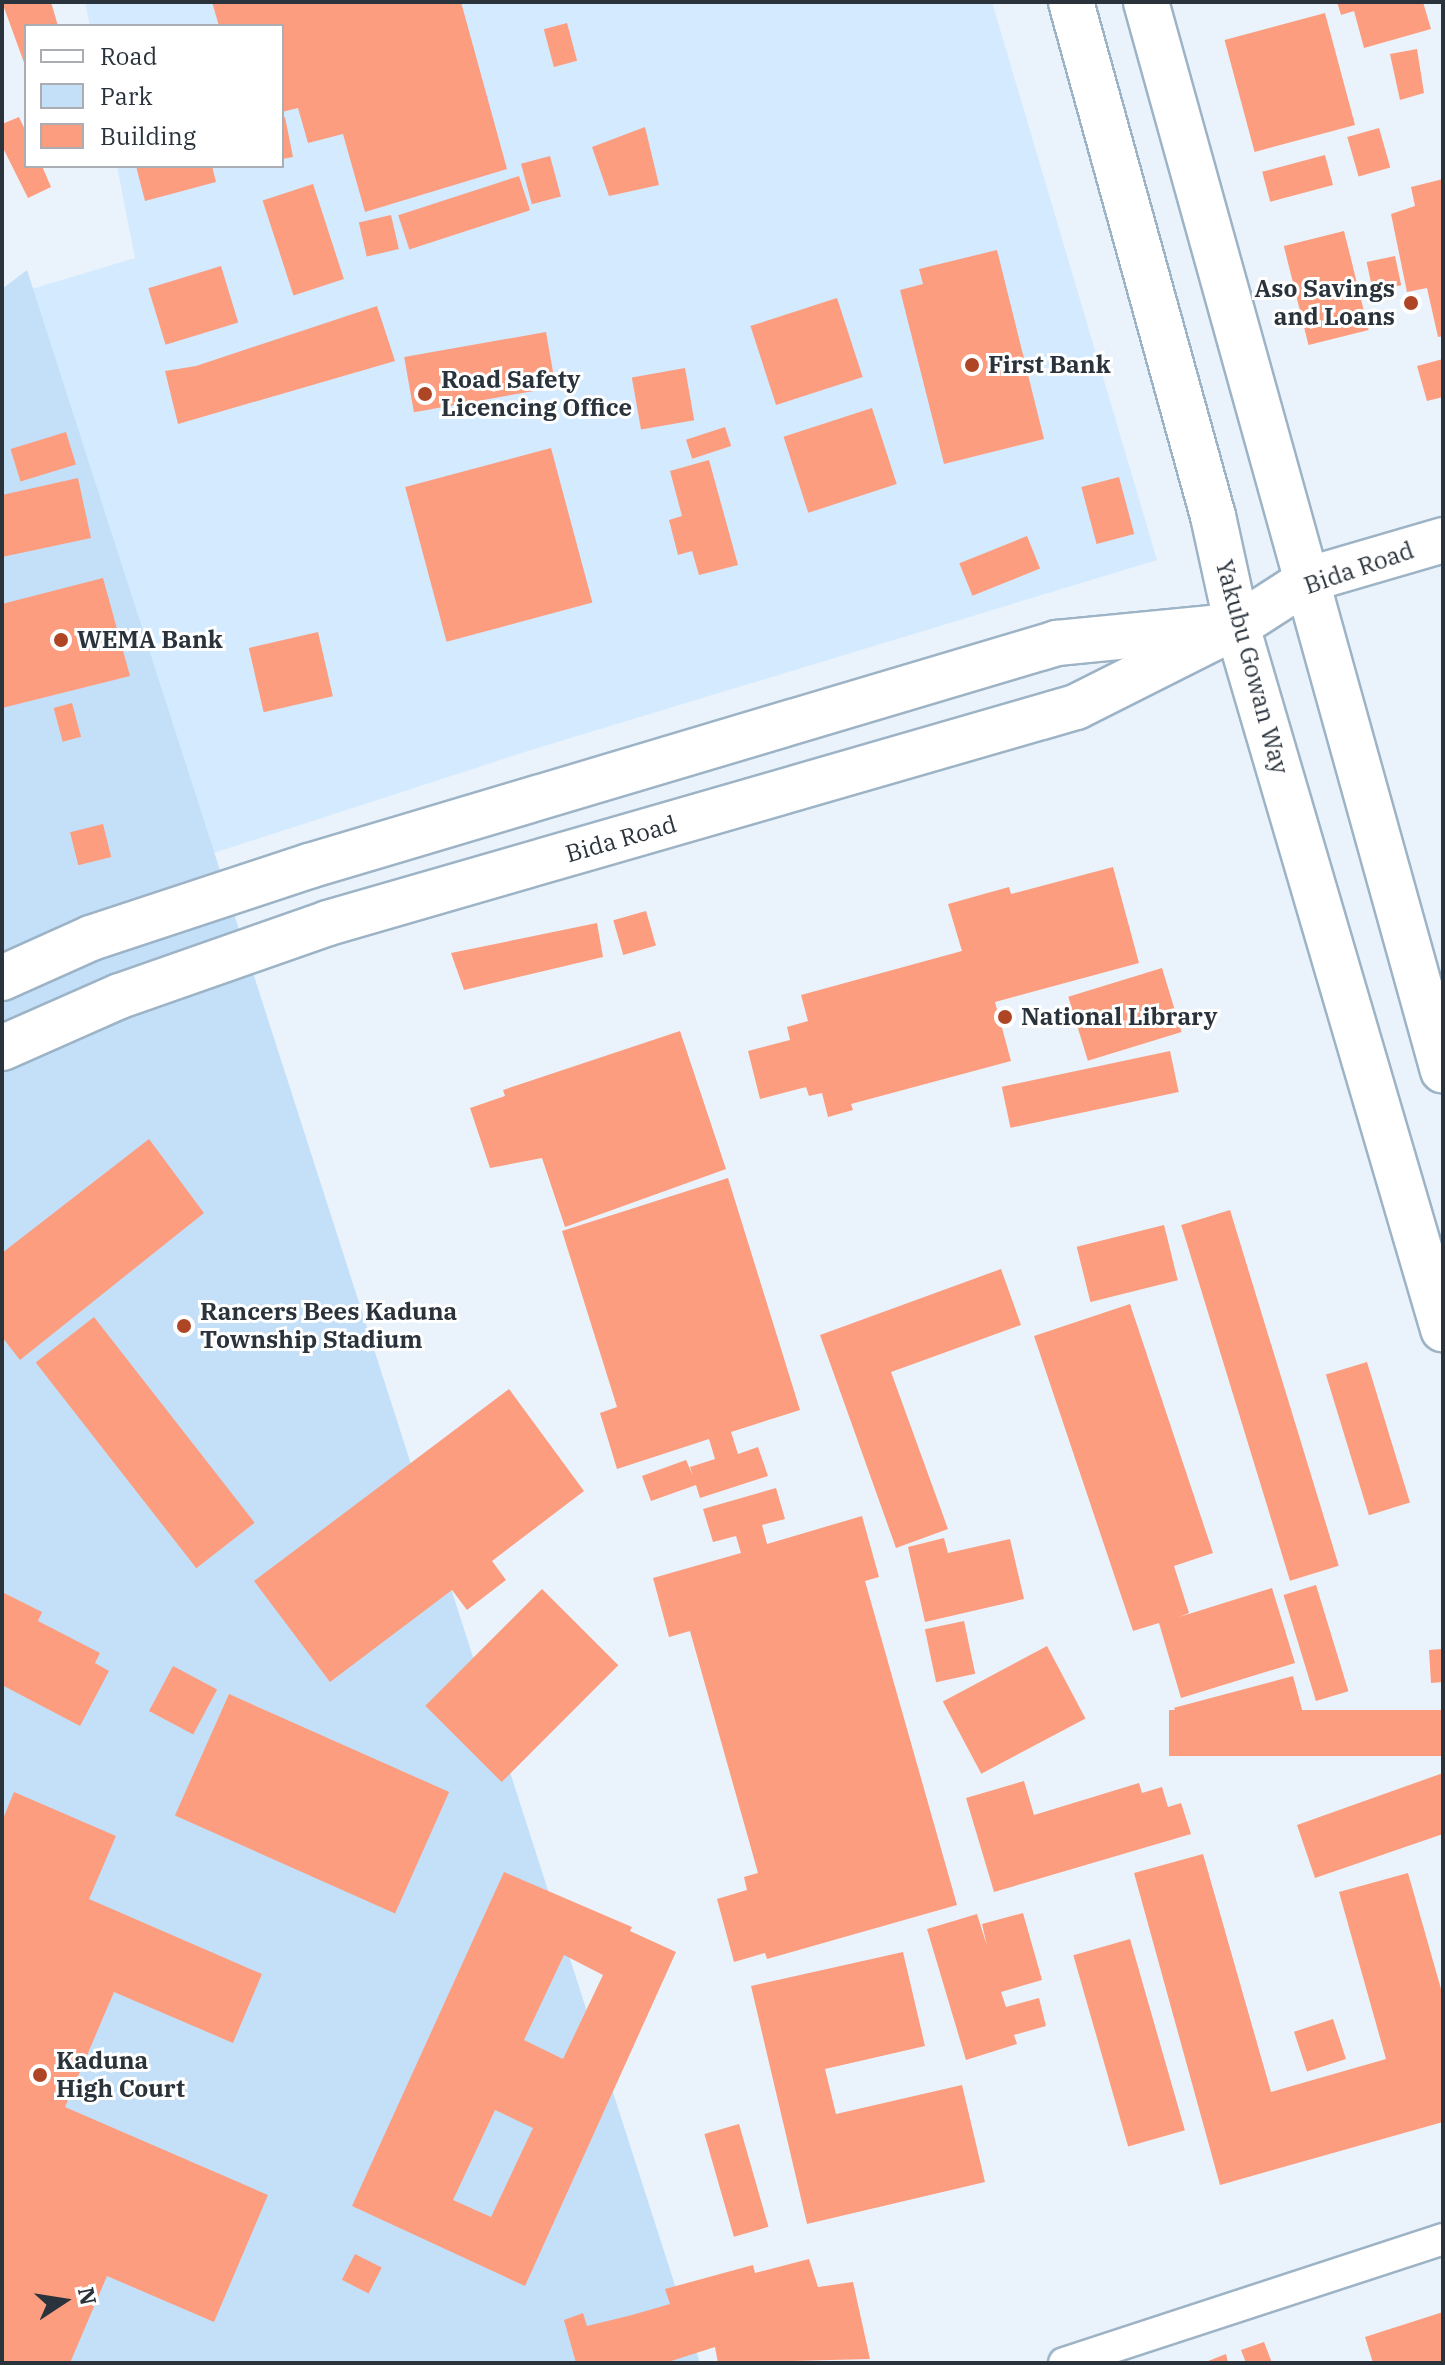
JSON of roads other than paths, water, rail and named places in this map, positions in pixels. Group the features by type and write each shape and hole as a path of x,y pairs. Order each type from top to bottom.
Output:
{"street":[{"name":"Yakubu Gowan Way","path":"1071,2 1213,516 1237,626 1443,1329"},
{"path":"1146,2 1310,579 1443,1071"},
{"name":"Bida Road","path":"2,1048 120,996 328,923 1076,707 1237,626 1310,579 1443,540"},
{"name":"Bida Road","path":"2,978 91,938 309,866 1057,643 1237,626"}],"lane":[{"path":"1064,2363 1443,2239"}],"place":[{"name":"Aso Savings and Loans","path":"1411,303"},
{"name":"First Bank","path":"972,365"},
{"name":"Road Safety Licencing Office","path":"425,394"},
{"name":"WEMA Bank","path":"61,640"},
{"name":"National Library","path":"1005,1017"},
{"name":"Rancers Bees Kaduna Township Stadium","path":"184,1326"},
{"name":"Kaduna High Court","path":"40,2075"}]}
